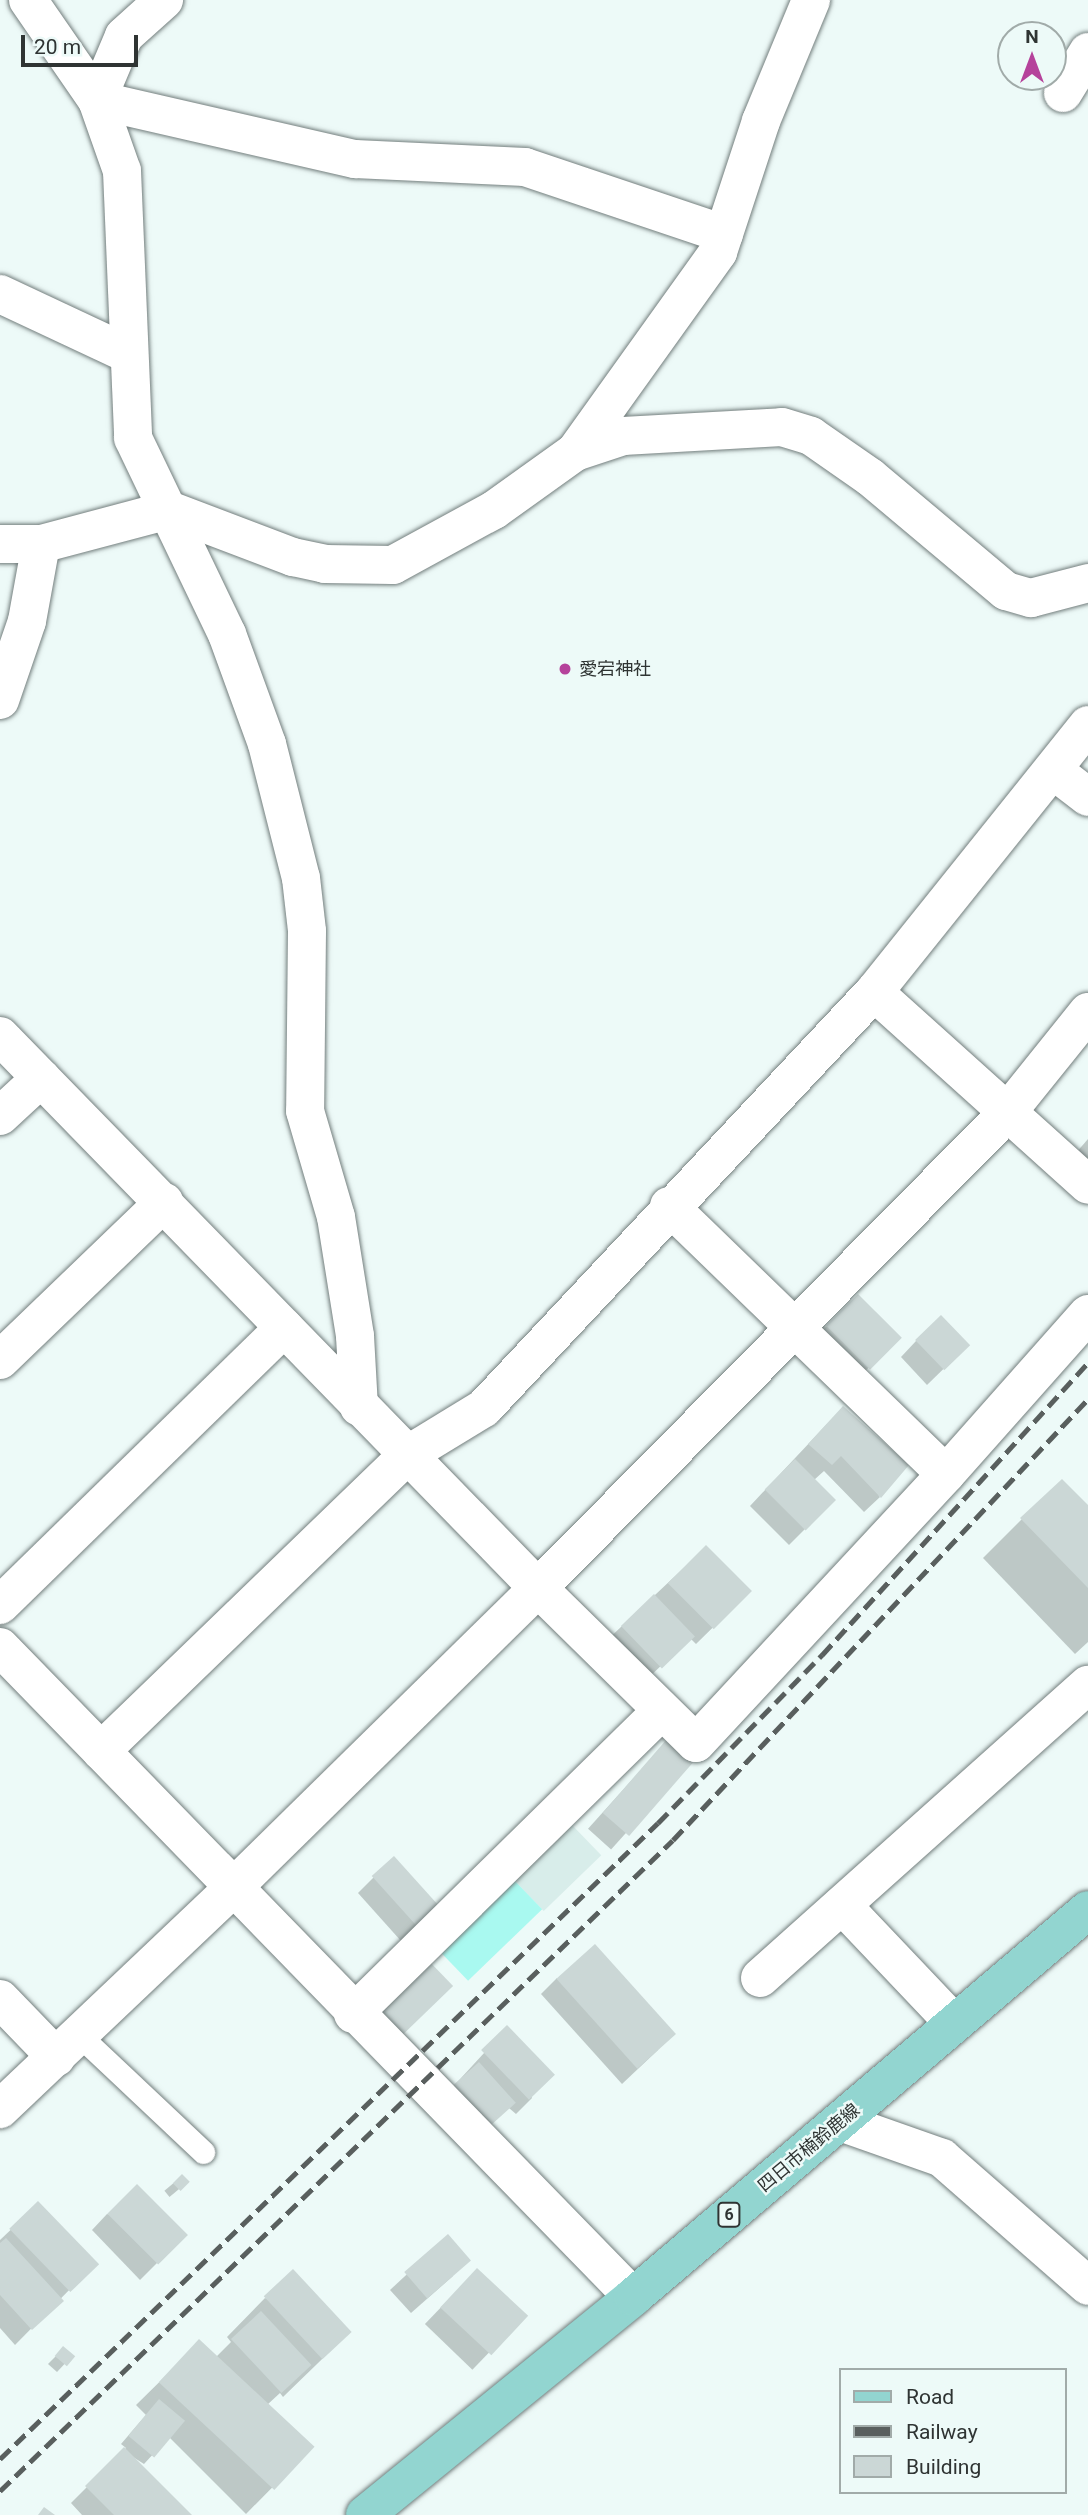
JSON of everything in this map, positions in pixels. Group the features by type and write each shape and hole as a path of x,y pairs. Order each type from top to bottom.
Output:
{"main road":[{"name":"四日市楠鈴鹿線","path":"365,2515 633,2297 1088,1910"}],"street":[{"path":"28,0 97,100 122,171 133,438 227,634 267,744 302,878 307,930 305,1111 336,1217 355,1336 359,1407"},
{"path":"97,100 124,36 164,0"},
{"path":"575,452 718,252 761,121 811,0"},
{"path":"1063,93 1088,52"},
{"path":"97,100 355,159 525,167 723,234"},
{"path":"0,294 128,354"},
{"path":"0,544 41,544 169,510 293,557 325,564 393,565 494,510 575,452 623,436 782,427 810,436 870,477 1006,591 1031,598 1088,583"},
{"path":"0,700 27,621 41,544"},
{"path":"101,1751 407,1455 484,1408 669,1206 874,992 1088,725"},
{"path":"1053,770 1088,797"},
{"path":"874,992 1006,1114 1088,1185"},
{"path":"0,2109 234,1887 797,1328 1006,1114 1088,1012"},
{"path":"0,1036 359,1407 696,1743 946,1474 1088,1314"},
{"path":"0,1116 41,1078"},
{"path":"0,1360 163,1202"},
{"path":"669,1206 946,1474"},
{"path":"0,1605 284,1328"},
{"path":"0,1647 234,1887 352,2014 633,2297"},
{"path":"760,1978 1088,1685"},
{"path":"352,2014 661,1711"},
{"path":"842,1905 954,2023"},
{"path":"0,1999 67,2046"},
{"path":"840,2122 942,2158 1088,2286"}],"lane":[{"path":"67,2046 203,2152"}],"shaded area":[{"path":"570,1823 601,1855 544,1911 512,1879"},
{"path":"513,1879 542,1909 468,1981 439,1951"}],"building":[{"path":"858,1294 902,1338 870,1370 826,1326"},
{"path":"941,1315 970,1345 944,1370 915,1340"},
{"path":"843,1406 909,1465 881,1498 841,1456 832,1465 808,1444"},
{"path":"795,1459 836,1500 806,1530 765,1489"},
{"path":"1062,1479 1088,1505 1088,1588 1020,1518"},
{"path":"706,1545 752,1591 714,1629 668,1583"},
{"path":"654,1594 695,1636 662,1668 621,1626"},
{"path":"667,1739 693,1762 629,1836 603,1813"},
{"path":"394,1856 440,1907 418,1927 372,1876"},
{"path":"595,1944 676,2034 637,2069 556,1979"},
{"path":"426,1958 453,1986 397,2040 370,2012"},
{"path":"507,2025 555,2075 529,2100 481,2050"},
{"path":"479,2062 516,2103 491,2126 454,2085"},
{"path":"182,2174 190,2182 181,2191 173,2183"},
{"path":"137,2184 188,2235 158,2265 107,2214"},
{"path":"38,2201 99,2264 70,2292 9,2229"},
{"path":"448,2234 471,2260 427,2298 404,2272"},
{"path":"6,2238 64,2301 32,2330 0,2295 0,2243"},
{"path":"477,2268 528,2316 491,2355 440,2307"},
{"path":"293,2269 352,2332 322,2359 264,2296"},
{"path":"261,2311 311,2365 281,2393 231,2339"},
{"path":"199,2339 315,2447 274,2490 159,2382"},
{"path":"63,2346 75,2356 67,2366 55,2356"},
{"path":"159,2399 185,2421 154,2458 128,2436"},
{"path":"124,2447 192,2515 114,2515 85,2486"},
{"path":"44,2507 55,2515 38,2515"}],"railway":[{"path":"0,2459 658,1823 822,1655 1088,1363"},
{"path":"0,2491 673,1840 1088,1399"}],"place":[{"name":"愛宕神社","path":"565,669"}]}
